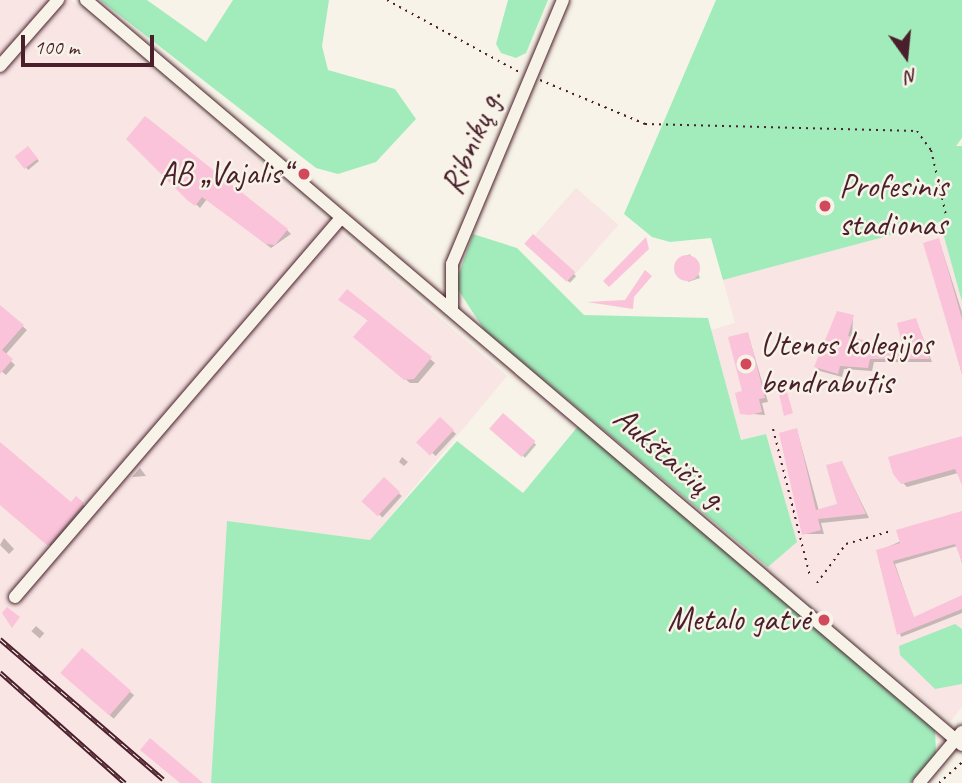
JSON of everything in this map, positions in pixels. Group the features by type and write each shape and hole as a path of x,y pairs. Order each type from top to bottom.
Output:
{"street":[{"path":"0,66 58,0"},
{"name":"Aukštaičių g.","path":"86,0 960,739"},
{"name":"Ribnikų g.","path":"452,308 452,264 563,0"},
{"path":"15,597 341,218"},
{"path":"919,783 960,739"}],"path":[{"path":"387,0 530,77 645,124 917,131 931,150 946,215"},
{"path":"773,429 810,576"},
{"path":"817,583 846,544 891,531"},
{"path":"939,783 962,762"}],"shaded area":[{"path":"0,0 71,0 507,376 370,540 227,521 211,783 0,783"},
{"path":"576,188 618,225 568,282 526,245"},
{"path":"940,222 962,302 962,707 951,721 768,567 797,542 766,434 741,440 711,330 735,323 723,280"}],"green space":[{"path":"100,0 147,0 206,42 233,0 329,0 322,46 328,70 395,89 416,119 376,162 338,174 316,168"},
{"path":"508,0 548,0 526,53 516,58 501,53 496,44"},
{"path":"716,0 962,0 962,138 956,146 962,146 962,302 940,222 723,280 711,238 670,242 652,237 624,214"},
{"path":"473,234 517,248 584,315 708,318 741,440 766,434 797,542 768,567 485,331 455,285"},
{"path":"579,425 935,729 936,753 911,783 211,783 227,521 370,540 457,441 523,493"},
{"path":"955,624 962,629 962,684 935,689 900,655 899,646"}],"building":[{"path":"145,116 288,229 275,245 266,244 202,197 195,206 187,200 126,139"},
{"path":"28,146 38,159 24,169 15,156"},
{"path":"533,234 575,272 567,282 524,244"},
{"path":"646,237 649,249 609,287 603,281"},
{"path":"939,238 962,319 962,374 923,243"},
{"path":"687,255 696,259 700,268 696,277 687,281 678,277 674,268 678,259"},
{"path":"645,270 652,276 634,297 633,309 587,302 625,300"},
{"path":"347,289 432,357 414,379 404,380 353,337 368,320 338,300"},
{"path":"0,305 24,325 2,350 13,359 0,374"},
{"path":"837,311 854,315 848,336 890,347 902,344 897,323 916,318 930,359 870,359 868,368 840,366 838,374 814,367"},
{"name":"Utenos kolegijos bendrabutis","path":"748,332 765,398 759,399 762,412 750,415 740,414 735,393 742,391 728,337"},
{"path":"787,392 793,413 784,416 779,394"},
{"path":"503,413 535,441 522,457 489,429"},
{"path":"440,417 454,430 430,456 416,443"},
{"path":"797,428 816,510 837,504 826,465 842,461 866,514 818,519 821,530 802,535 779,433"},
{"path":"962,436 962,485 955,469 901,484 893,474 888,457"},
{"path":"0,442 71,502 76,496 84,503 48,546 0,505"},
{"path":"384,477 400,492 378,516 361,501"},
{"path":"962,511 962,562 955,544 893,561 914,617 962,595 962,609 897,635 876,550 900,543 896,530"},
{"path":"7,607 20,617 12,628 2,613"},
{"path":"82,648 131,691 109,716 60,673"},
{"path":"150,738 203,783 180,783 140,750"}],"railway":[{"path":"0,639 163,779"},
{"path":"0,672 125,783"}],"place":[{"name":"AB „Vajalis“","path":"304,174"},
{"name":"Profesinis stadionas","path":"825,206"},
{"name":"Utenos kolegijos bendrabutis","path":"746,364"},
{"name":"Metalo gatvė","path":"824,620"}]}
